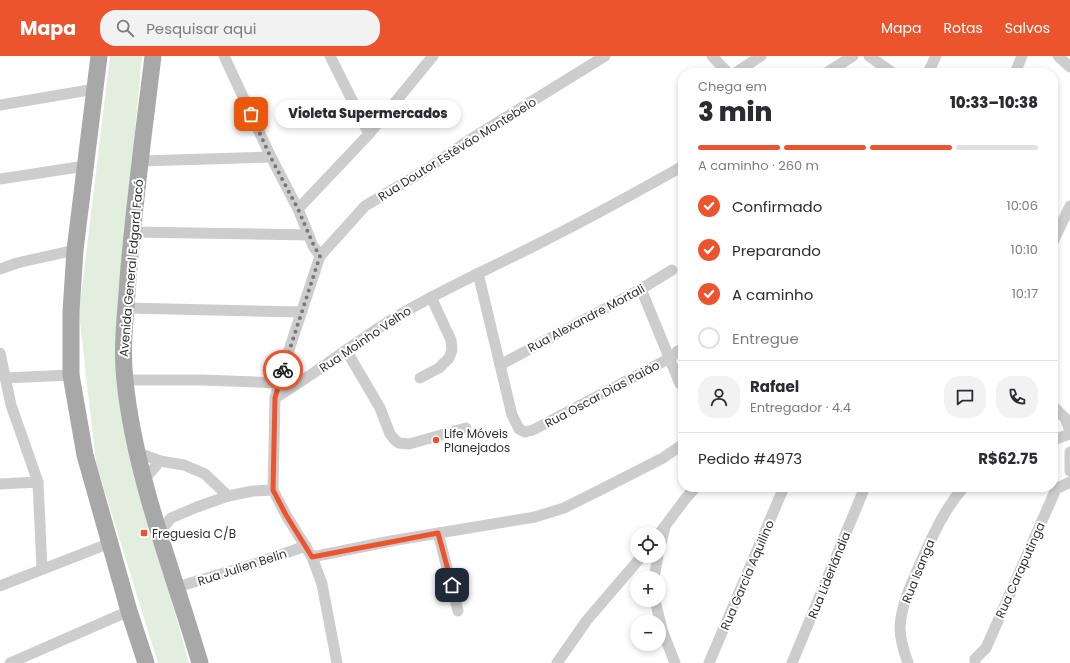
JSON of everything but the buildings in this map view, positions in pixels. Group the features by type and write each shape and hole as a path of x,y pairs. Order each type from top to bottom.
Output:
{"main road":[{"path":"99,56 75,250 71,312 71,374 86,455 129,611 146,663"},
{"name":"Avenida General Edgard Facó","path":"153,56 132,232 123,348 124,380 136,452 159,533 200,663"}],"street":[{"path":"224,56 271,158 298,209 308,235 320,256 275,398 273,490 286,515 312,557 322,584 337,663"},
{"path":"330,56 369,134"},
{"name":"Rua Doutor Estêvão Montebelo","path":"320,256 365,206 424,171 466,142 605,56"},
{"path":"712,56 723,68"},
{"path":"743,68 761,56"},
{"path":"834,68 853,56"},
{"path":"869,56 886,68"},
{"path":"930,68 936,56"},
{"path":"1017,68 1022,56"},
{"path":"1058,56 1070,67"},
{"path":"298,209 369,134 429,57"},
{"path":"0,105 95,89"},
{"path":"141,161 271,158"},
{"path":"0,179 85,166"},
{"name":"Rua Moinho Velho","path":"275,398 395,318 431,297 536,245 678,169"},
{"path":"1058,231 1070,206"},
{"path":"132,232 308,235"},
{"path":"0,269 17,263 75,250"},
{"name":"Rua Alexandre Mortali","path":"500,365 641,289 672,270"},
{"path":"478,273 500,365"},
{"path":"641,289 678,379"},
{"path":"420,378 439,368 449,358 452,350 451,340 431,297"},
{"path":"126,308 302,312"},
{"path":"346,350 380,408 390,434 399,443 409,444 466,428"},
{"name":"Rua Oscar Dias Paião","path":"500,365 512,415 519,429 525,432 533,430 670,358 678,351"},
{"path":"0,353 11,405 38,482 42,569"},
{"path":"5,378 71,374"},
{"path":"124,380 202,380 279,383"},
{"path":"1058,411 1065,418 1070,431"},
{"path":"1058,438 1070,434"},
{"path":"312,557 438,533 489,526 535,517 564,508 663,458 678,448"},
{"path":"136,452 160,461 184,465 205,474 228,496"},
{"path":"1070,452 1070,470"},
{"path":"144,480 160,461"},
{"path":"0,484 38,482"},
{"name":"Rua Caraputinga","path":"1058,488 1070,482"},
{"path":"159,533 171,518 197,507 228,496 252,491 273,490"},
{"path":"664,527 691,492"},
{"name":"Rua Garcia Aquilino","path":"709,663 782,492"},
{"name":"Rua Liderlândia","path":"792,663 863,492"},
{"name":"Rua Isanga","path":"908,663 903,649 900,629 905,602 935,531 960,492"},
{"name":"Rua Caraputinga","path":"975,663 975,659 986,648 1055,492"},
{"path":"154,515 171,518"},
{"path":"438,533 458,611"},
{"path":"0,586 110,543"},
{"name":"Rua Julien Belin","path":"177,587 251,565 306,546"},
{"path":"557,663 587,620 636,563"},
{"path":"657,607 662,630 675,663"},
{"path":"10,663 129,611"}],"green space":[{"path":"110,56 142,56 119,305 129,451 189,663 158,663 96,463 79,313"}],"way so far":[{"path":"251,114 271,158 298,209 308,235 320,256 283,370"}],"place":[{"name":"Violeta Supermercados","path":"251,114"},
{"name":"Life Móveis Planejados","path":"436,440"},
{"name":"Freguesia C/B","path":"144,533"}],"route":[{"path":"283,370 275,398 273,490 286,515 312,557 438,533 452,585"}]}
